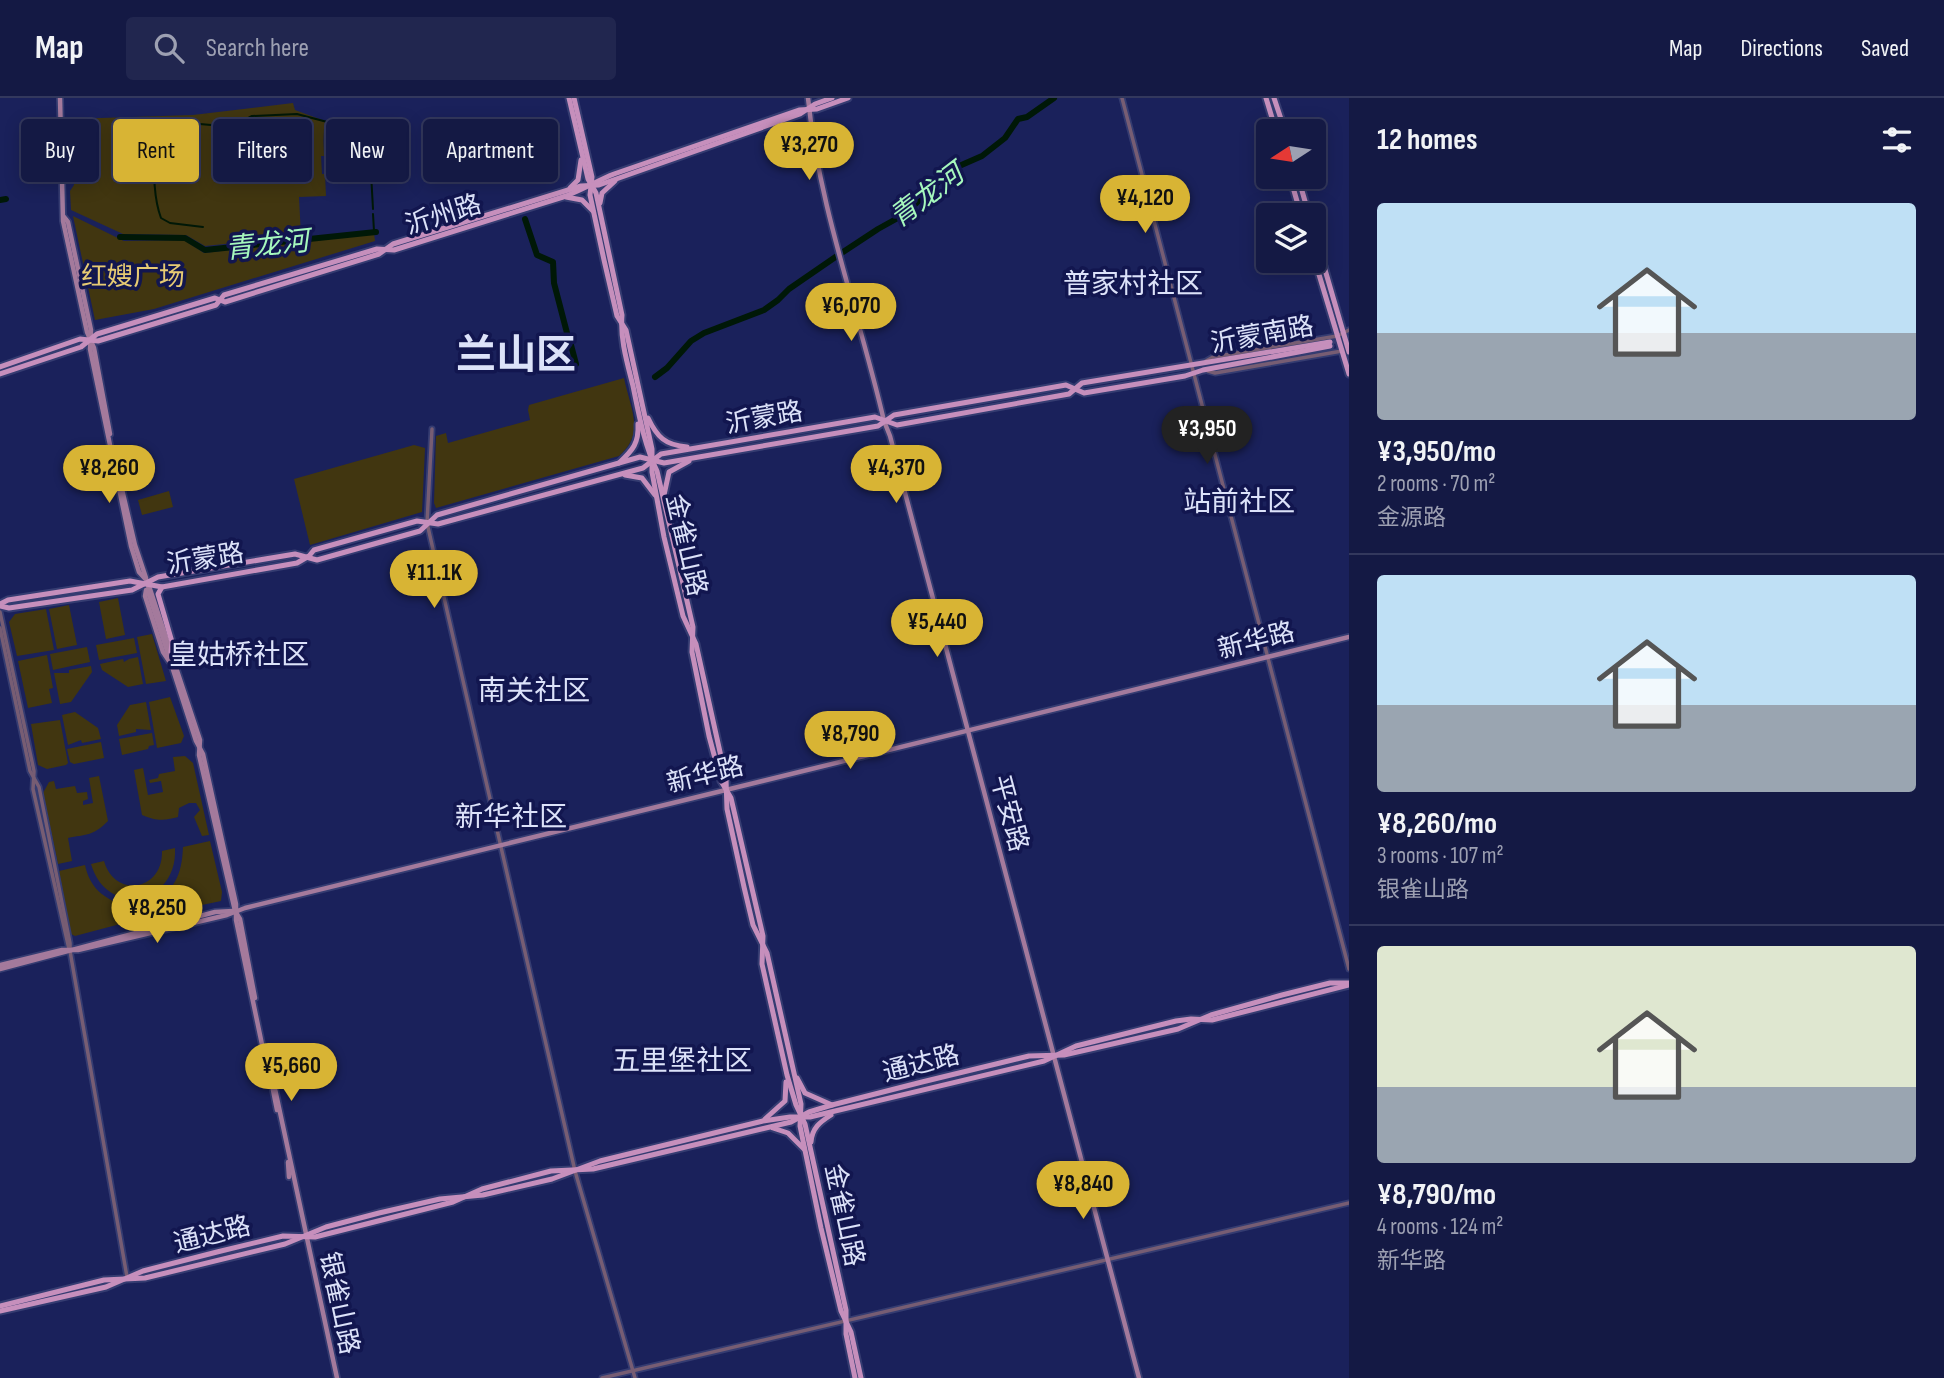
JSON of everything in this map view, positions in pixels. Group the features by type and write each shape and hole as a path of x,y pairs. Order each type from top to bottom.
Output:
{"main road":[{"name":"银雀山路","path":"60,98 64,216 74,249 91,340 90,349 135,545 200,740 199,747"},
{"name":"金雀山路","path":"569,98 581,153 591,186 596,193 622,315 620,331 640,409 647,450 657,471 664,498 693,627 692,635"},
{"name":"金雀山路","path":"575,98 590,167 590,195 617,316 621,322"},
{"path":"808,98 808,109"},
{"name":"沂州路","path":"0,367 80,340 98,341 216,305 224,295 377,249 394,250 563,197 800,114 832,98"},
{"name":"沂州路","path":"808,109 817,109 848,98"},
{"path":"1266,98 1272,119"},
{"path":"1274,98 1281,119"},
{"name":"平安路","path":"808,109 821,179 841,258 884,421 931,582 1139,1378"},
{"path":"567,191 578,180 581,153"},
{"path":"590,167 603,175 617,176"},
{"path":"602,220 602,193 617,176"},
{"name":"沂州路","path":"385,249 393,244 591,186"},
{"path":"563,197 582,200 590,206 595,216"},
{"path":"1326,271 1345,333 1349,374"},
{"path":"1320,273 1345,333"},
{"name":"沂州路","path":"0,373 81,347 91,340"},
{"name":"沂蒙南路","path":"1202,367 1330,344"},
{"name":"沂蒙路","path":"0,605 8,600 130,581 148,582 162,587 297,563 314,550 418,521 438,524 643,468 662,454 875,416 897,425 1069,394 1082,383 1192,366 1202,367"},
{"name":"沂蒙路","path":"148,582 158,577 295,554 317,560 420,531 437,515 640,457 664,463 866,429 878,426 894,415 1066,385 1084,393 1194,373 1202,367"},
{"path":"640,409 657,436 671,445 693,448"},
{"path":"618,464 634,449 639,438 640,409"},
{"path":"664,498 669,472 693,458"},
{"name":"金雀山路","path":"652,460 655,495 683,615 696,644 712,709 726,779 727,809 753,925 767,953 801,1104 800,1117 805,1124 846,1310 846,1322"},
{"path":"618,474 642,478 655,495"},
{"name":"银雀山路","path":"148,582 149,595 199,747 337,1378"},
{"path":"162,587 158,597 172,642 172,652"},
{"name":"新华路","path":"0,967 227,915 726,788 1349,637"},
{"name":"银雀山路","path":"235,911 240,919 269,1069"},
{"name":"金雀山路","path":"762,943 762,964 787,1075 800,1117 804,1149 838,1300 851,1332 858,1378"},
{"name":"通达路","path":"575,1171 600,1161 763,1121 810,1117 1028,1065 1076,1046 1183,1020 1201,1020 1306,989 1331,983 1349,984"},
{"name":"通达路","path":"1,1309 104,1280 128,1278 143,1271 283,1236 315,1237 453,1202 482,1189 551,1171 599,1168 763,1129 791,1122 832,1105 1029,1056 1054,1056"},
{"path":"793,1071 805,1093 832,1105"},
{"path":"763,1121 785,1101 787,1075"},
{"path":"811,1152 813,1131 821,1121 836,1111"},
{"path":"763,1129 777,1128 788,1133 804,1149"},
{"path":"289,1160 295,1167"},
{"path":"289,1160 289,1177"}],"street":[{"path":"1122,98 1349,969"},
{"path":"1345,333 1213,357 1202,367 1215,373 1347,351"},
{"path":"432,429 427,523 575,1171 635,1378"},
{"path":"0,612 34,771 33,789 66,944 70,951 128,1278"},
{"path":"0,628 33,780"},
{"path":"602,1378 1349,1203"}],"green space":[{"path":"293,103 295,110 326,121 326,154 323,128 324,156 321,156 326,196 299,197 301,236 205,246 186,235 123,234 71,210 70,191 74,182 99,182 99,119 70,119 193,115"},
{"name":"红嫂广场","path":"73,216 124,241 184,240 204,253 374,233 375,241 154,309 95,320"},
{"path":"624,378 634,429 627,447 619,456 436,508 436,436 446,433 448,443 530,420 529,405"},
{"path":"414,445 425,448 422,512 310,545 294,479"},
{"path":"169,491 173,507 142,515 138,500"},
{"path":"118,598 125,635 106,639 99,602"},
{"path":"69,605 77,645 57,649 49,609"},
{"path":"46,609 54,650 17,656 9,622 15,614"},
{"path":"152,634 166,681 146,684 137,637"},
{"path":"134,638 137,653 99,660 96,645"},
{"path":"87,647 90,662 53,670 50,654"},
{"path":"47,655 53,688 49,689 52,703 28,708 18,661"},
{"path":"138,657 143,684 128,687 102,670 100,664 123,659 124,662"},
{"path":"91,666 92,672 71,702 60,704 54,673 69,673 69,670"},
{"path":"170,697 184,736 181,743 157,748 149,702"},
{"path":"146,702 151,730 136,729 136,732 119,736 117,725 130,705"},
{"path":"75,712 98,728 101,739 82,743 81,740 68,745 62,715"},
{"path":"60,720 68,763 47,769 38,765 31,724"},
{"path":"152,733 154,745 122,755 119,739"},
{"path":"101,742 104,758 74,764 70,762 67,749"},
{"path":"185,756 193,763 209,835 202,836 194,817 200,810 196,803 179,808 178,817 160,820 142,815 134,770 143,768 148,795 163,792 161,781 150,783 149,780 158,778 159,774 175,771 173,757"},
{"path":"99,776 108,821 93,832 68,838 72,861 58,864 43,793 49,782 54,781 56,789 75,786 77,793 87,792 88,799 83,801 83,805 93,803 89,778"},
{"path":"210,841 222,892 221,901 169,912 160,899 178,876 183,847"},
{"path":"175,848 173,867 165,882 154,893 140,898 125,898 111,893 99,881 91,864 104,861 118,881 127,885 138,885 155,875 162,851"},
{"path":"85,865 94,886 110,899 125,906 124,923 75,936 71,934 59,871"}],"waterway":[{"name":"青龙河","path":"655,377 667,368 691,341 704,333 764,310 834,258 905,214 950,170 982,156 1005,138 1018,119 1027,117 1054,98"},
{"path":"203,227 170,223 161,218 154,174 154,129 157,124 211,125 224,119 239,123 252,116 297,114 369,137 373,209"},
{"name":"青龙河","path":"0,200 6,199"},
{"path":"373,214 374,231"},
{"name":"青龙河","path":"525,219 537,255 553,262 554,283 567,333"},
{"name":"青龙河","path":"120,237 185,238 205,250 376,232"},
{"name":"青龙河","path":"571,345 576,364"}],"tunnel":[{"path":"1330,342 1349,338"}],"district":[{"name":"普家村社区","path":"1133,283"},
{"name":"兰山区","path":"516,354"},
{"name":"站前社区","path":"1239,501"},
{"name":"皇姑桥社区","path":"239,654"},
{"name":"南关社区","path":"534,690"},
{"name":"新华社区","path":"511,816"},
{"name":"五里堡社区","path":"682,1060"}]}
